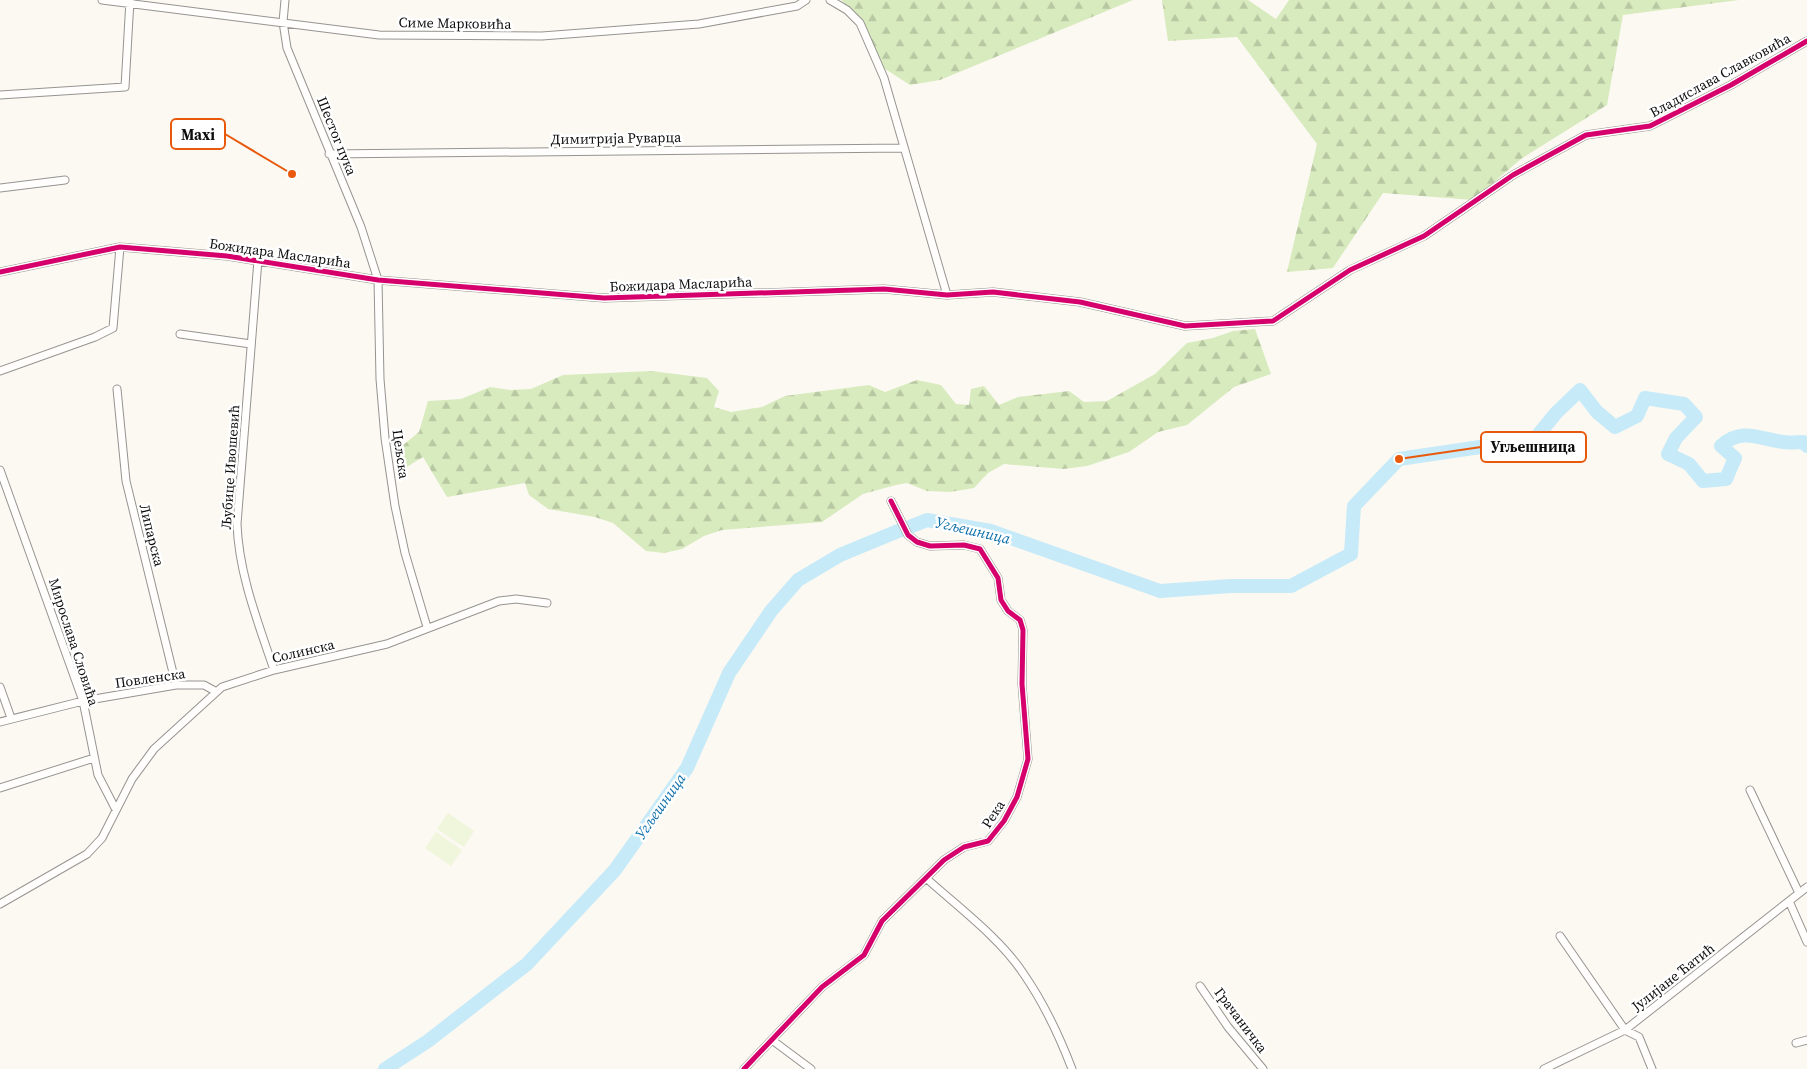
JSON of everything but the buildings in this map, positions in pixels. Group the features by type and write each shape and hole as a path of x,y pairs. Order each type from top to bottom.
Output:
{"street":[{"name":"Симе Марковића","path":"102,0 129,1 379,35 552,36 699,24 797,6 806,0"},
{"name":"Шестог пука","path":"285,0 283,22 287,48 361,228 378,280"},
{"path":"830,0 847,10 860,22 884,78 947,295"},
{"path":"0,95 125,87 129,1"},
{"name":"Владислава Славковића","path":"1350,270 1424,236 1513,175 1586,134 1650,126 1730,85 1807,40"},
{"name":"Димитрија Руварца","path":"329,154 903,148"},
{"path":"0,188 65,180"},
{"path":"0,371 95,337 113,328 120,247"},
{"name":"Божидара Масларића","path":"0,272 120,247 258,260 378,280 604,298 884,289 947,295 993,292 1080,302 1185,326 1273,320 1350,270"},
{"name":"Љубице Ивошевић","path":"258,260 237,524 238,542 247,588 274,670"},
{"name":"Цељска","path":"378,280 380,379 385,438 405,553 428,628"},
{"path":"180,334 251,344"},
{"name":"Липарска","path":"117,389 126,480 176,685"},
{"name":"Мирослава Словића","path":"0,470 83,701 94,758"},
{"name":"Река","path":"744,1069 822,988 864,955 882,921 926,878 954,852 964,847 988,841 1004,821 1017,796 1028,759 1022,684 1023,630 1020,620 1008,611 1001,600 998,578 990,562 980,549 964,545 930,546 917,542 908,535 891,501"},
{"name":"Солинска","path":"0,904 87,854 102,838 115,808 132,779 154,749 215,691 228,684 274,670 387,644 499,601 516,599 547,603"},
{"name":"Повленска","path":"0,722 83,701 176,685 204,685 215,691"},
{"path":"0,687 11,718"},
{"path":"0,788 94,758 102,786 115,808"},
{"path":"1750,790 1799,893"},
{"path":"926,878 1006,951 1023,972 1057,1031 1072,1069"},
{"name":"Јулијане Ћатић","path":"1544,1069 1625,1030 1807,887"},
{"path":"1789,901 1807,942"},
{"path":"1560,936 1625,1030 1639,1037 1652,1069"},
{"name":"Грачаничка","path":"1200,986 1228,1027 1264,1069"},
{"path":"772,1040 811,1069"},
{"path":"1796,1043 1807,1040"}],"green space":[{"path":"841,0 1133,0 940,80 910,85 879,65 861,19"},
{"path":"1162,0 1248,0 1276,19 1289,0 1739,0 1623,15 1607,105 1521,159 1473,200 1383,193 1333,268 1287,272 1317,144 1237,37 1168,41"},
{"path":"1255,329 1271,374 1234,387 1187,425 1158,432 1129,452 1087,466 1063,469 1004,464 988,473 974,488 950,492 927,491 907,483 896,485 863,494 822,522 722,530 704,536 682,549 664,553 646,551 613,523 595,517 548,509 529,495 525,483 447,497 423,457 397,473 396,451 419,432 428,401 461,399 490,387 510,390 531,389 563,375 651,371 707,378 719,391 714,407 731,412 762,407 785,396 869,385 885,392 917,380 941,385 956,404 969,405 971,389 984,386 999,405 1018,397 1069,391 1084,402 1107,401 1155,374 1187,343 1213,338 1233,331"},
{"path":"448,813 474,831 464,847 437,829"},
{"path":"436,832 462,850 451,866 425,848"}],"waterway":[{"name":"Угљешница","path":"907,528 927,520 991,531 1160,591 1231,586 1291,586 1351,554 1354,506 1399,459 1487,446 1525,451 1556,413 1580,390 1597,412 1615,427 1637,416 1645,398 1684,404 1696,417 1676,438 1668,454 1689,464 1703,481 1726,479 1735,458 1721,446 1736,437 1751,436 1785,442 1803,442 1807,446"},
{"name":"Угљешница","path":"385,1069 428,1041 527,964 615,870 687,768 729,673 771,611 798,580 840,555 903,529"}],"cycle path":[{"path":"0,272 120,247 227,256 378,280 604,298 884,289 947,295 993,292 1080,302 1185,326 1273,321 1350,270 1424,236 1513,175 1586,135 1650,126 1731,85 1807,41"},
{"path":"744,1069 822,987 864,955 882,921 944,860 964,847 988,841 1004,821 1017,797 1028,759 1022,684 1023,630 1020,620 1008,611 1001,600 998,578 980,549 964,545 930,546 917,542 908,535 891,501"}],"place":[{"name":"Maxi","path":"292,174"},
{"name":"Угљешница","path":"1399,459"}]}
